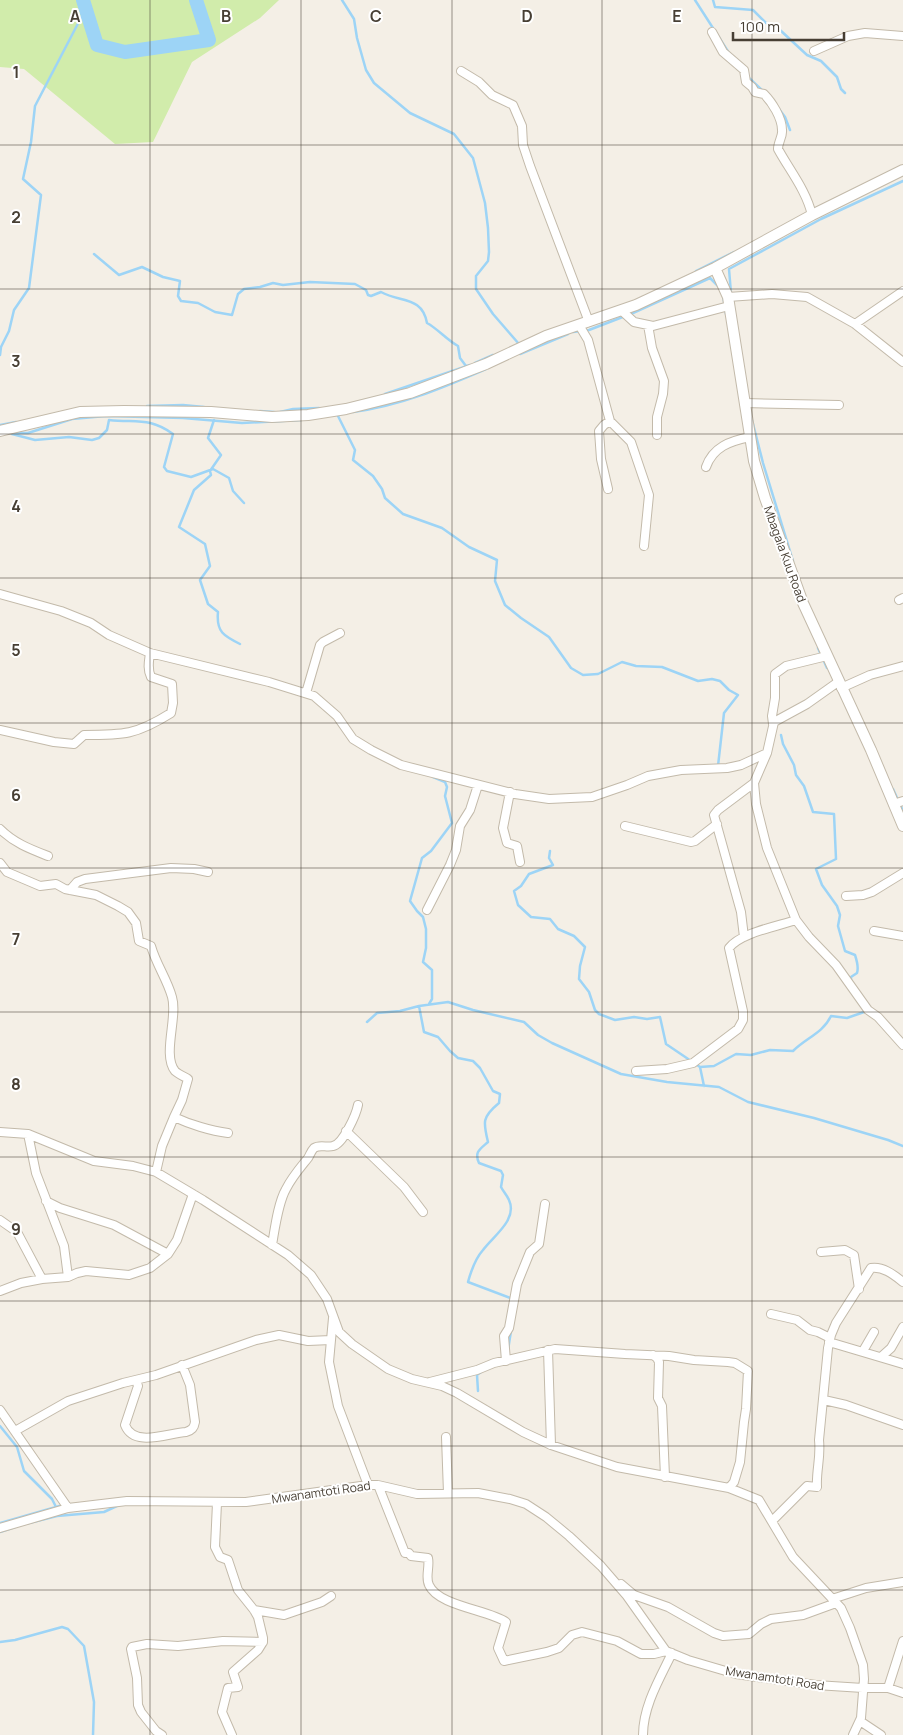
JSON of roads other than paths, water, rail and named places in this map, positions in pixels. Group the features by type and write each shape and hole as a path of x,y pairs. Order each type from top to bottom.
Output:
{"street":[{"path":"712,32 723,52 744,70 746,82 753,87 754,91 764,94 774,108 782,130 778,149 799,182 812,215"},
{"path":"814,52 848,36 865,33 903,36"},
{"path":"461,71 479,82 492,95 512,105 518,114 530,166 584,323 610,421 631,442 648,495 644,546"},
{"path":"1,433 80,412 211,412 272,417 308,415 346,409 410,393 486,364 546,336 621,310 715,268 812,215 903,170"},
{"name":"Mbagala Kuu Road","path":"715,268 728,302 754,461 765,498 803,603 840,685 898,803 903,826"},
{"path":"855,324 903,291"},
{"path":"621,310 634,322 658,325 728,302 772,294 800,295 855,324 903,362"},
{"path":"648,325 652,348 664,381 657,417 657,435"},
{"path":"744,403 839,405"},
{"path":"608,488 601,459 599,431 610,421"},
{"path":"706,467 709,457 715,450 750,437"},
{"path":"0,594 61,611 91,623 109,635 150,653 269,682 314,696 338,716 353,739 371,750 401,764 510,792 549,799 592,797 627,786 648,776 681,770 727,768 741,765 767,753"},
{"path":"306,693 320,645 340,633"},
{"path":"0,730 54,742 74,744 84,735 130,733 146,728 171,713 173,704 172,684 150,675 148,669 150,653"},
{"path":"827,656 786,666 775,674 773,724 767,753 754,783 756,804 768,848 796,920 809,937 836,964 868,1010 903,1045"},
{"path":"773,724 775,720 840,685 903,666"},
{"path":"744,937 741,912 714,818 716,812 754,783"},
{"path":"426,910 450,865 456,850 460,826 470,810 478,785"},
{"path":"510,792 503,834 507,843 517,846 520,862"},
{"path":"625,826 695,842 717,824"},
{"path":"0,829 8,837 26,848 48,856"},
{"path":"0,863 8,872 30,882 43,886 56,884 70,890 96,895 118,906 128,912 136,923 139,941 152,946 155,959 172,997 174,1010 171,1059 175,1071 188,1079 182,1100 162,1146 156,1172"},
{"path":"70,890 77,882 85,879 171,868 208,872"},
{"path":"846,896 863,895 872,892 903,874"},
{"path":"636,1071 667,1069 693,1063 738,1029 743,1020 743,1011 729,950 733,943 744,937 796,920"},
{"path":"874,931 903,936"},
{"path":"272,1245 284,1191 313,1149 318,1146 331,1147 341,1141 356,1116 358,1105"},
{"path":"174,1117 185,1122 228,1133"},
{"path":"0,1132 28,1134 94,1161 133,1166 156,1172 193,1194 288,1255 311,1275 327,1299 340,1332 352,1344 388,1368 412,1379 457,1393 523,1432 551,1444 617,1467 728,1488 759,1500 793,1557 844,1614 858,1647 864,1673 860,1721 853,1735"},
{"path":"346,1132 404,1187 423,1212"},
{"path":"28,1134 36,1173 64,1246 68,1277"},
{"path":"0,1291 21,1283 68,1277 86,1271 129,1275 150,1268 168,1254 177,1240 193,1194"},
{"path":"46,1201 60,1208 114,1226 168,1254"},
{"path":"506,1361 504,1336 509,1328 517,1284 530,1252 539,1244 545,1204"},
{"path":"0,1220 17,1232 42,1279"},
{"path":"821,1252 845,1250 854,1255 859,1289"},
{"path":"772,1521 807,1486 817,1488 816,1476 821,1455 819,1440 830,1340 836,1323 872,1267 882,1269 903,1282"},
{"path":"771,1314 797,1320 810,1330 818,1332 830,1340 903,1364"},
{"path":"334,1315 329,1362 338,1406 368,1485"},
{"path":"881,1357 891,1348 903,1327"},
{"path":"863,1352 874,1332"},
{"path":"15,1431 68,1401 156,1375 267,1337 279,1335 308,1341 331,1340"},
{"path":"428,1383 548,1350 564,1349 678,1357 735,1364 748,1371 746,1409 740,1462 734,1482 728,1488"},
{"path":"548,1350 551,1444"},
{"path":"652,1355 659,1360 658,1398 662,1406 666,1477"},
{"path":"136,1380 138,1386 126,1425 128,1432 134,1436 145,1438 186,1432 194,1427 195,1422 190,1384 182,1365"},
{"path":"824,1400 846,1405 903,1425"},
{"path":"0,1410 68,1508"},
{"path":"446,1437 448,1493"},
{"name":"Mwanamtoti Road","path":"0,1528 68,1508 127,1501 246,1502 368,1485 378,1485 417,1494 478,1494 510,1499 526,1504 546,1517 606,1571 669,1652 688,1660 736,1674 816,1685 888,1688 903,1693"},
{"path":"378,1485 405,1554 409,1553 411,1556 428,1558 428,1582 431,1589 460,1606 497,1616 506,1622 498,1648 504,1661 559,1648 572,1635 582,1632 617,1641 641,1654 669,1652 643,1723 643,1735"},
{"path":"217,1503 215,1547 220,1557 228,1560 238,1590 258,1617 263,1642 258,1650 233,1672 238,1688 228,1688 222,1712 232,1735"},
{"path":"606,1571 634,1595 668,1607 714,1633 723,1636 749,1634 761,1624 771,1619 782,1616 802,1615 866,1588 903,1582"},
{"path":"254,1610 284,1615 322,1602 331,1596"},
{"path":"162,1735 156,1731 138,1704 137,1678 132,1647 147,1644 178,1646 222,1641 263,1642"},
{"path":"888,1688 903,1641"},
{"path":"860,1721 881,1735"}],"waterway":[{"path":"83,0 97,45 125,52 209,40 196,0"},
{"path":"342,0 354,19 366,70 374,83 410,113 454,134 473,158 485,203 489,252 488,261 476,276 476,289 493,314 519,344"},
{"path":"695,0 729,53"},
{"path":"713,0 715,7 753,10 766,23 780,30 807,55 821,61 837,77 841,89 845,93"},
{"path":"0,355 14,310 29,288 41,195 23,179 31,142 35,106 85,10"},
{"path":"748,77 764,92"},
{"path":"779,109 785,117 790,130"},
{"path":"731,293 729,269 821,219 903,181"},
{"path":"696,271 734,252"},
{"path":"94,254 119,275 142,267 163,277 180,281 178,296 181,301 198,303 215,312 232,315 238,294 244,289 273,283 283,285 310,282 355,284 366,290 368,295 371,296 381,292 416,304 421,308 427,323 458,346 460,358 466,366"},
{"path":"573,332 589,330 633,313 710,278 720,288"},
{"path":"723,295 726,314"},
{"path":"520,354 568,334"},
{"path":"475,363 493,355"},
{"path":"385,394 470,365"},
{"path":"353,412 404,401 486,369"},
{"path":"147,406 183,405 204,407"},
{"path":"280,412 293,409 319,408"},
{"path":"260,411 274,412"},
{"path":"337,414 355,450 353,460 373,476 382,489 385,498 403,514 442,528 469,547 497,560 495,581 505,605 549,637 571,668 583,675 598,674 622,662 636,666 662,667 698,681 712,679 720,681 729,690 738,695 724,713 718,766"},
{"path":"9,433 28,433 72,419 106,416 183,418 242,423 301,420"},
{"path":"12,434 35,440 69,437 92,440 99,438 107,430 109,420 157,425 173,434 164,467 167,471 191,477 213,469 229,478 233,491 244,503"},
{"path":"214,420 208,438 221,455 210,471 211,475 194,490 179,527 205,544 210,566 200,580 208,604 218,612 218,624 225,636 240,644"},
{"path":"752,420 793,561"},
{"path":"0,425 16,422"},
{"path":"818,648 827,668"},
{"path":"781,735 783,744 794,765 796,775 804,786 813,812 834,814 836,859 816,869 822,885 837,906 840,915 838,926 845,951 856,957 858,971 851,977 851,981"},
{"path":"429,1004 432,999 432,970 423,962 426,948 426,929 423,917 410,901 422,858 431,851 452,823 445,796 447,787 445,782 433,777"},
{"path":"893,789 903,811"},
{"path":"550,851 549,858 553,865 529,874 521,886 514,891 518,905 531,917 550,919 558,929 574,936 585,947 579,979 589,992 595,1010 599,1014 615,1020 634,1017 647,1019 660,1017 666,1044 700,1067 704,1086"},
{"path":"367,1022 377,1013 400,1011 448,1002 524,1022 538,1035 552,1043 621,1074 667,1082 719,1087 748,1102 814,1118 903,1146"},
{"path":"419,1006 424,1032 438,1037 458,1058 473,1061 480,1068 493,1091 500,1094 499,1103 489,1112 485,1120 488,1142 479,1151 477,1156 479,1163 501,1171 503,1175 501,1187 509,1200 510,1214 503,1227 478,1257 468,1282 513,1299"},
{"path":"700,1067 714,1066 736,1054 751,1055 770,1050 793,1051 824,1027 831,1016 847,1018 867,1011"},
{"path":"508,1350 511,1331"},
{"path":"478,1391 477,1375 481,1372"},
{"path":"0,1426 17,1447 24,1471 52,1499 56,1507"},
{"path":"0,1523 63,1505"},
{"path":"25,1524 57,1516 104,1512 119,1505"},
{"path":"0,1532 15,1527"},
{"path":"0,1642 15,1640 62,1627 68,1629 84,1646 94,1702 93,1735"}]}
